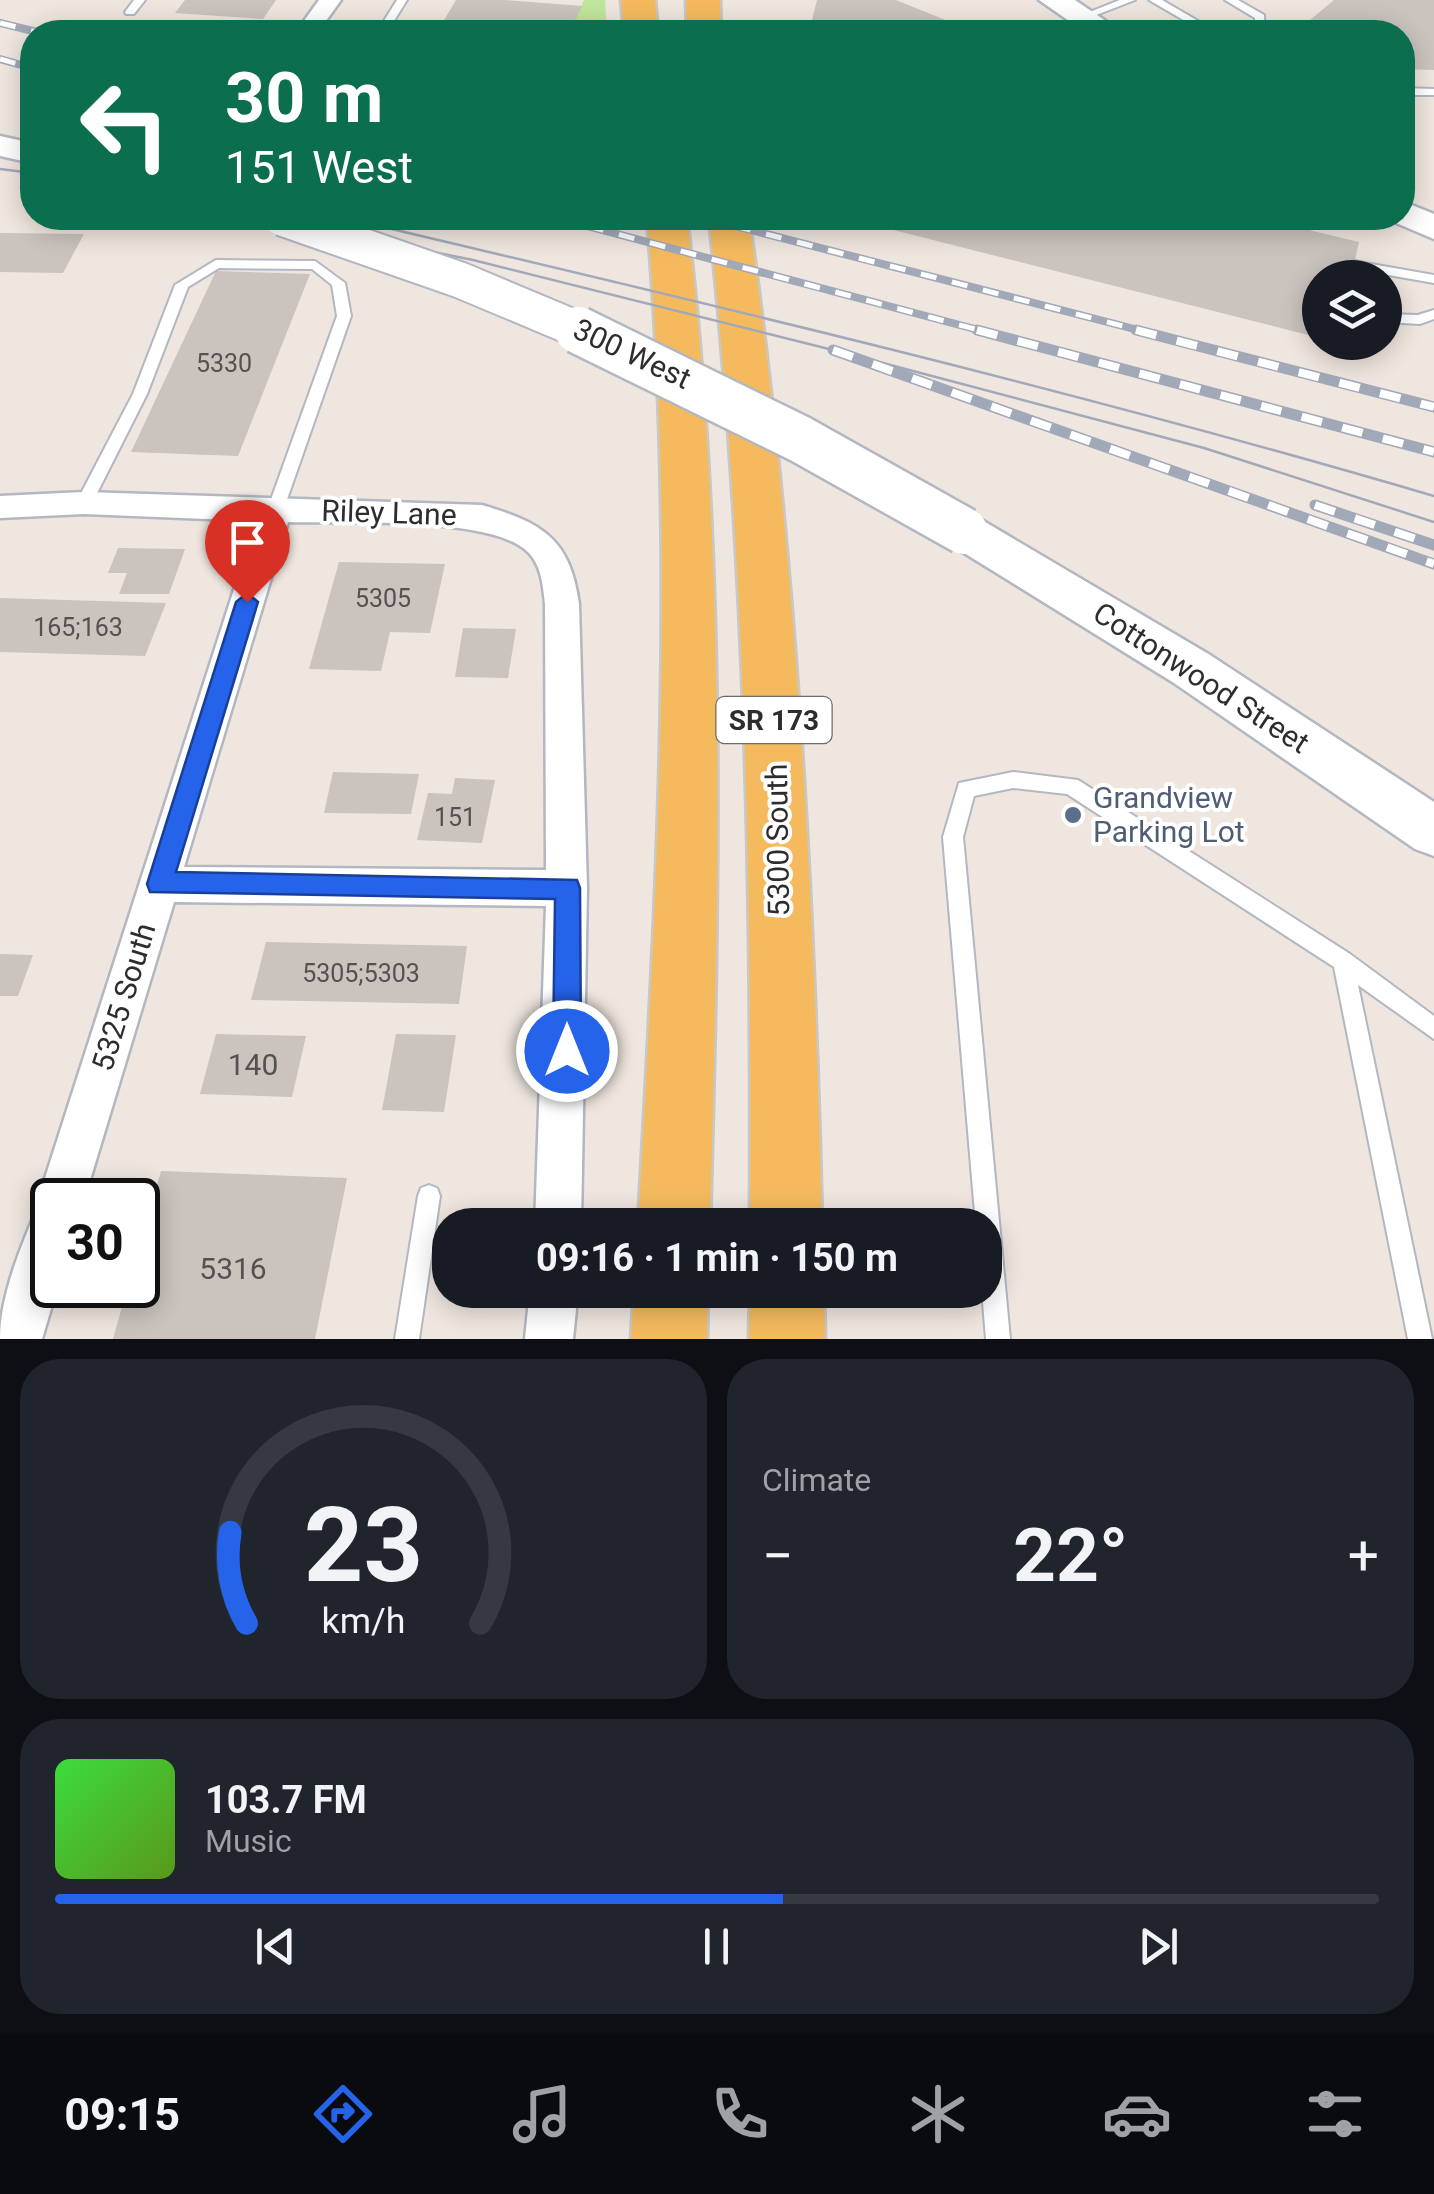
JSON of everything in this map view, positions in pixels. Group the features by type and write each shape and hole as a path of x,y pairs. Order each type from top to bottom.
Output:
{"main road":[{"name":"SR 173","path":"669,230 682,381 690,742 675,1208"},
{"name":"5300 South","path":"730,230 766,550 775,738 786,1208"},
{"path":"669,1339 670,1308"},
{"path":"786,1308 787,1339"}],"street":[{"path":"1054,0 1086,20"},
{"name":"300 West","path":"316,230 482,288 665,368 827,452 964,531"},
{"name":"Riley Lane","path":"0,507 84,503 482,517 534,537 552,556 560,575 568,888"},
{"name":"5325 South","path":"68,1178 276,508"},
{"name":"Cottonwood Street","path":"964,531 1192,669 1434,832"},
{"path":"160,884 568,888 567,1051 559,1208"},
{"path":"18,1339 30,1299"},
{"path":"550,1339 553,1308"}],"lane":[{"path":"130,12 140,0"},
{"path":"1101,20 1130,0"},
{"path":"1154,0 1190,20"},
{"path":"1230,0 1260,20"},
{"path":"84,503 140,394 182,284 216,264 315,265 338,282 344,316 276,508"},
{"path":"1402,273 1434,279"},
{"path":"1402,319 1420,320 1434,314"},
{"path":"998,1339 952,838 966,789 1012,780 1071,786 1343,961 1434,1029"},
{"path":"1343,961 1420,1339"},
{"path":"407,1339 429,1196"}],"green space":[{"path":"584,0 605,0 606,20 575,20"}],"building":[{"path":"185,0 276,0 263,19 175,13"},
{"path":"456,0 582,6 576,20 444,20"},
{"path":"817,0 896,0 945,20 812,20"},
{"path":"1334,0 1434,0 1434,70 1415,69 1415,20 1310,20"},
{"path":"893,230 1308,230 1359,242 1355,260 1302,260 1302,333"},
{"path":"0,233 84,234 63,273 0,272"},
{"path":"216,271 310,274 238,456 131,452"},
{"path":"118,548 185,549 169,594 119,594 127,573 108,573"},
{"path":"339,562 445,564 430,633 390,632 381,671 309,669"},
{"path":"0,598 166,603 145,656 0,652"},
{"path":"463,628 516,629 508,678 455,677"},
{"path":"333,772 419,774 411,814 324,813"},
{"path":"455,778 495,780 482,843 417,840 428,793 452,794"},
{"path":"266,942 467,946 459,1004 251,1000"},
{"path":"0,954 33,955 18,996 0,996"},
{"path":"216,1034 306,1036 292,1097 200,1094"},
{"path":"396,1034 456,1035 444,1112 382,1110"},
{"path":"161,1171 347,1178 315,1339 113,1339 122,1308 160,1308"}],"tram line":[{"path":"0,169 20,172"},
{"path":"324,230 473,260 833,350"},
{"path":"395,230 1027,384 1434,496"},
{"path":"849,354 1204,448 1434,522"}],"railway":[{"path":"0,23 20,28"},
{"path":"0,59 20,65"},
{"path":"602,230 986,332"},
{"path":"751,230 1146,332"},
{"path":"977,330 1434,452"},
{"path":"1136,330 1434,407"},
{"path":"833,350 1434,564"},
{"path":"1315,505 1434,545"}],"place":[{"name":"Grandview Parking Lot","path":"1073,815"}],"route":[{"path":"247,602 160,884 568,888 567,1051"}]}
